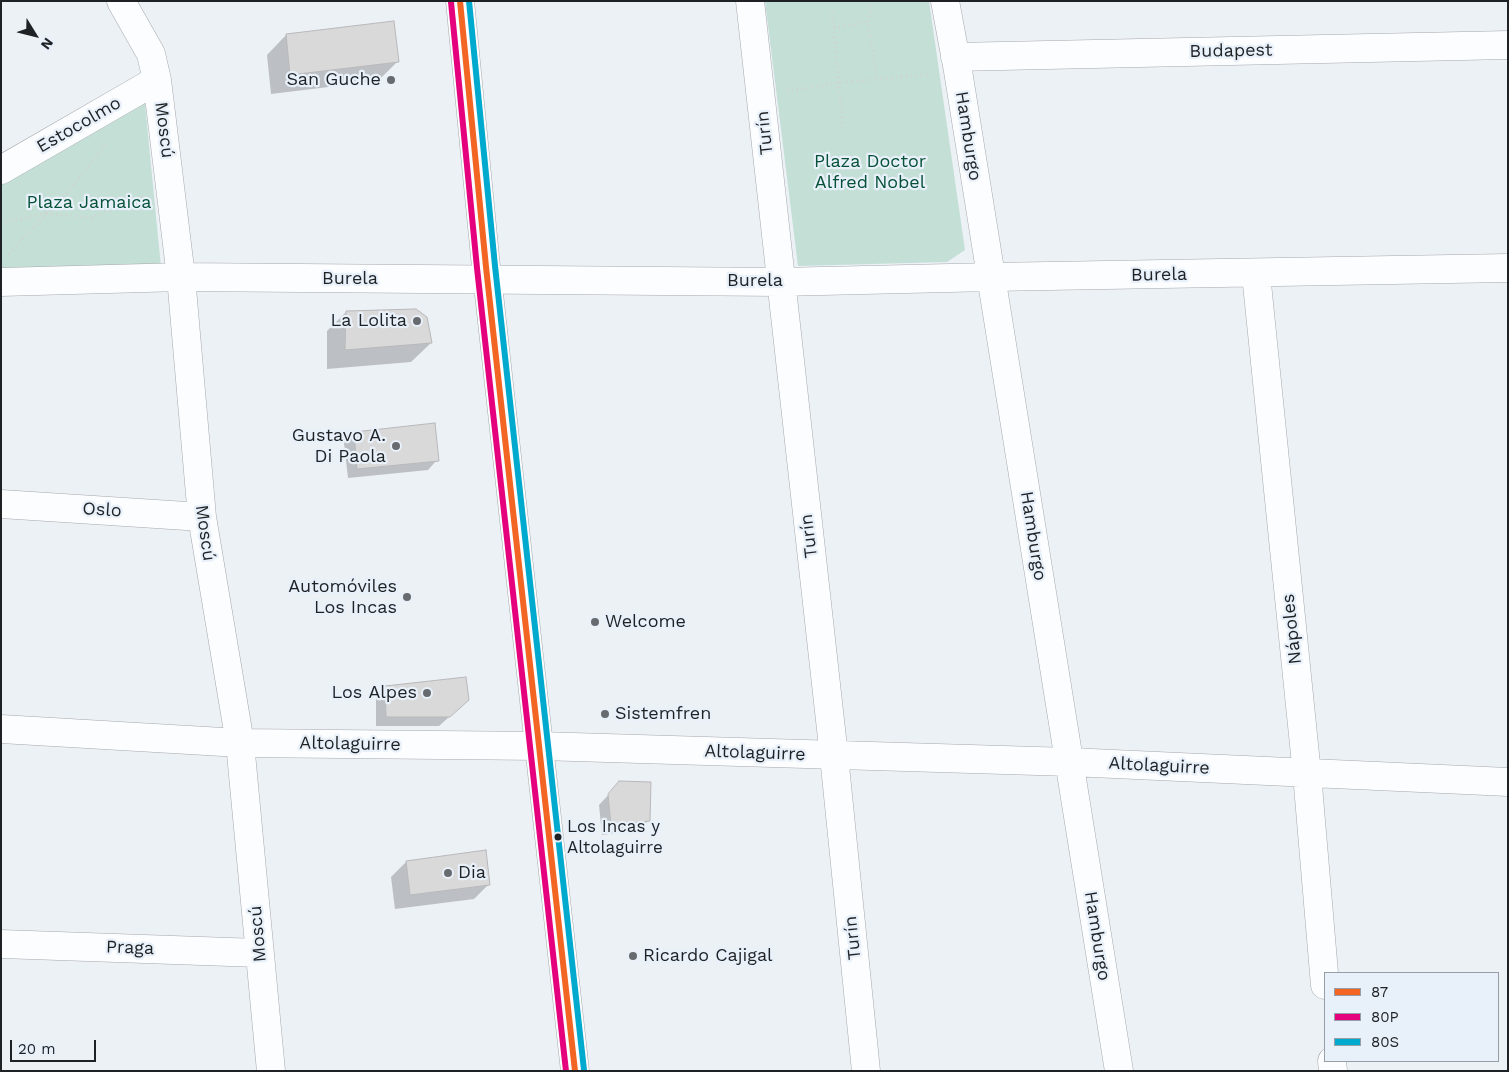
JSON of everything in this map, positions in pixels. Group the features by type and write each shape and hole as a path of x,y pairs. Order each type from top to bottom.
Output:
{"street":[{"name":"Moscú","path":"121,1 152,54 157,80 181,277 202,517 240,743 272,1071"},
{"path":"460,1 488,280 575,1071"},
{"name":"Turín","path":"750,1 834,756 866,1071"},
{"name":"Hamburgo","path":"945,1 1119,1071"},
{"name":"Budapest","path":"956,64 1508,45"},
{"name":"Estocolmo","path":"1,170 157,80"},
{"name":"Burela","path":"1,282 181,277 780,282 1508,268"},
{"name":"Nápoles","path":"1256,274 1324,974"},
{"name":"Oslo","path":"1,504 202,517"},
{"name":"Altolaguirre","path":"1,729 240,743 540,746 1070,762 1508,782"},
{"name":"Praga","path":"1,944 259,953"}],"path":[{"path":"872,1 868,22 877,80"},
{"path":"832,12 843,130"},
{"path":"834,28 868,22"},
{"path":"761,95 839,83 877,80 956,64"},
{"path":"8,254 68,192 110,140"},
{"path":"1,222 47,213 91,218 171,186"}],"green space":[{"name":"Plaza Doctor Alfred Nobel","path":"765,1 929,1 965,250 947,262 798,266"},
{"name":"Plaza Jamaica","path":"144,94 161,267 1,271 1,178"}],"building":[{"path":"394,21 399,62 290,75 286,34"},
{"path":"416,309 427,317 432,343 345,350 346,311"},
{"name":"Gustavo A. Di Paola","path":"435,423 439,461 357,469 354,432"},
{"name":"Los Alpes","path":"466,677 469,700 450,717 386,717 385,686"},
{"path":"619,781 651,782 650,821 611,826 608,794"},
{"name":"Dia","path":"486,850 490,885 410,895 406,861"}],"transit line":[{"name":"87","path":"460,1 486,267 575,1071"},
{"name":"80S","path":"469,1 495,266 584,1070"},
{"name":"80P","path":"451,2 477,268 566,1071"}],"place":[{"name":"San Guche","path":"391,80"},
{"name":"La Lolita","path":"417,321"},
{"name":"Gustavo A. Di Paola","path":"396,446"},
{"name":"Automóviles Los Incas","path":"407,597"},
{"name":"Welcome","path":"595,622"},
{"name":"Los Alpes","path":"427,693"},
{"name":"Sistemfren","path":"605,714"},
{"name":"Los Incas y Altolaguirre","path":"558,837"},
{"name":"Dia","path":"448,873"},
{"name":"Ricardo Cajigal","path":"633,956"}]}
